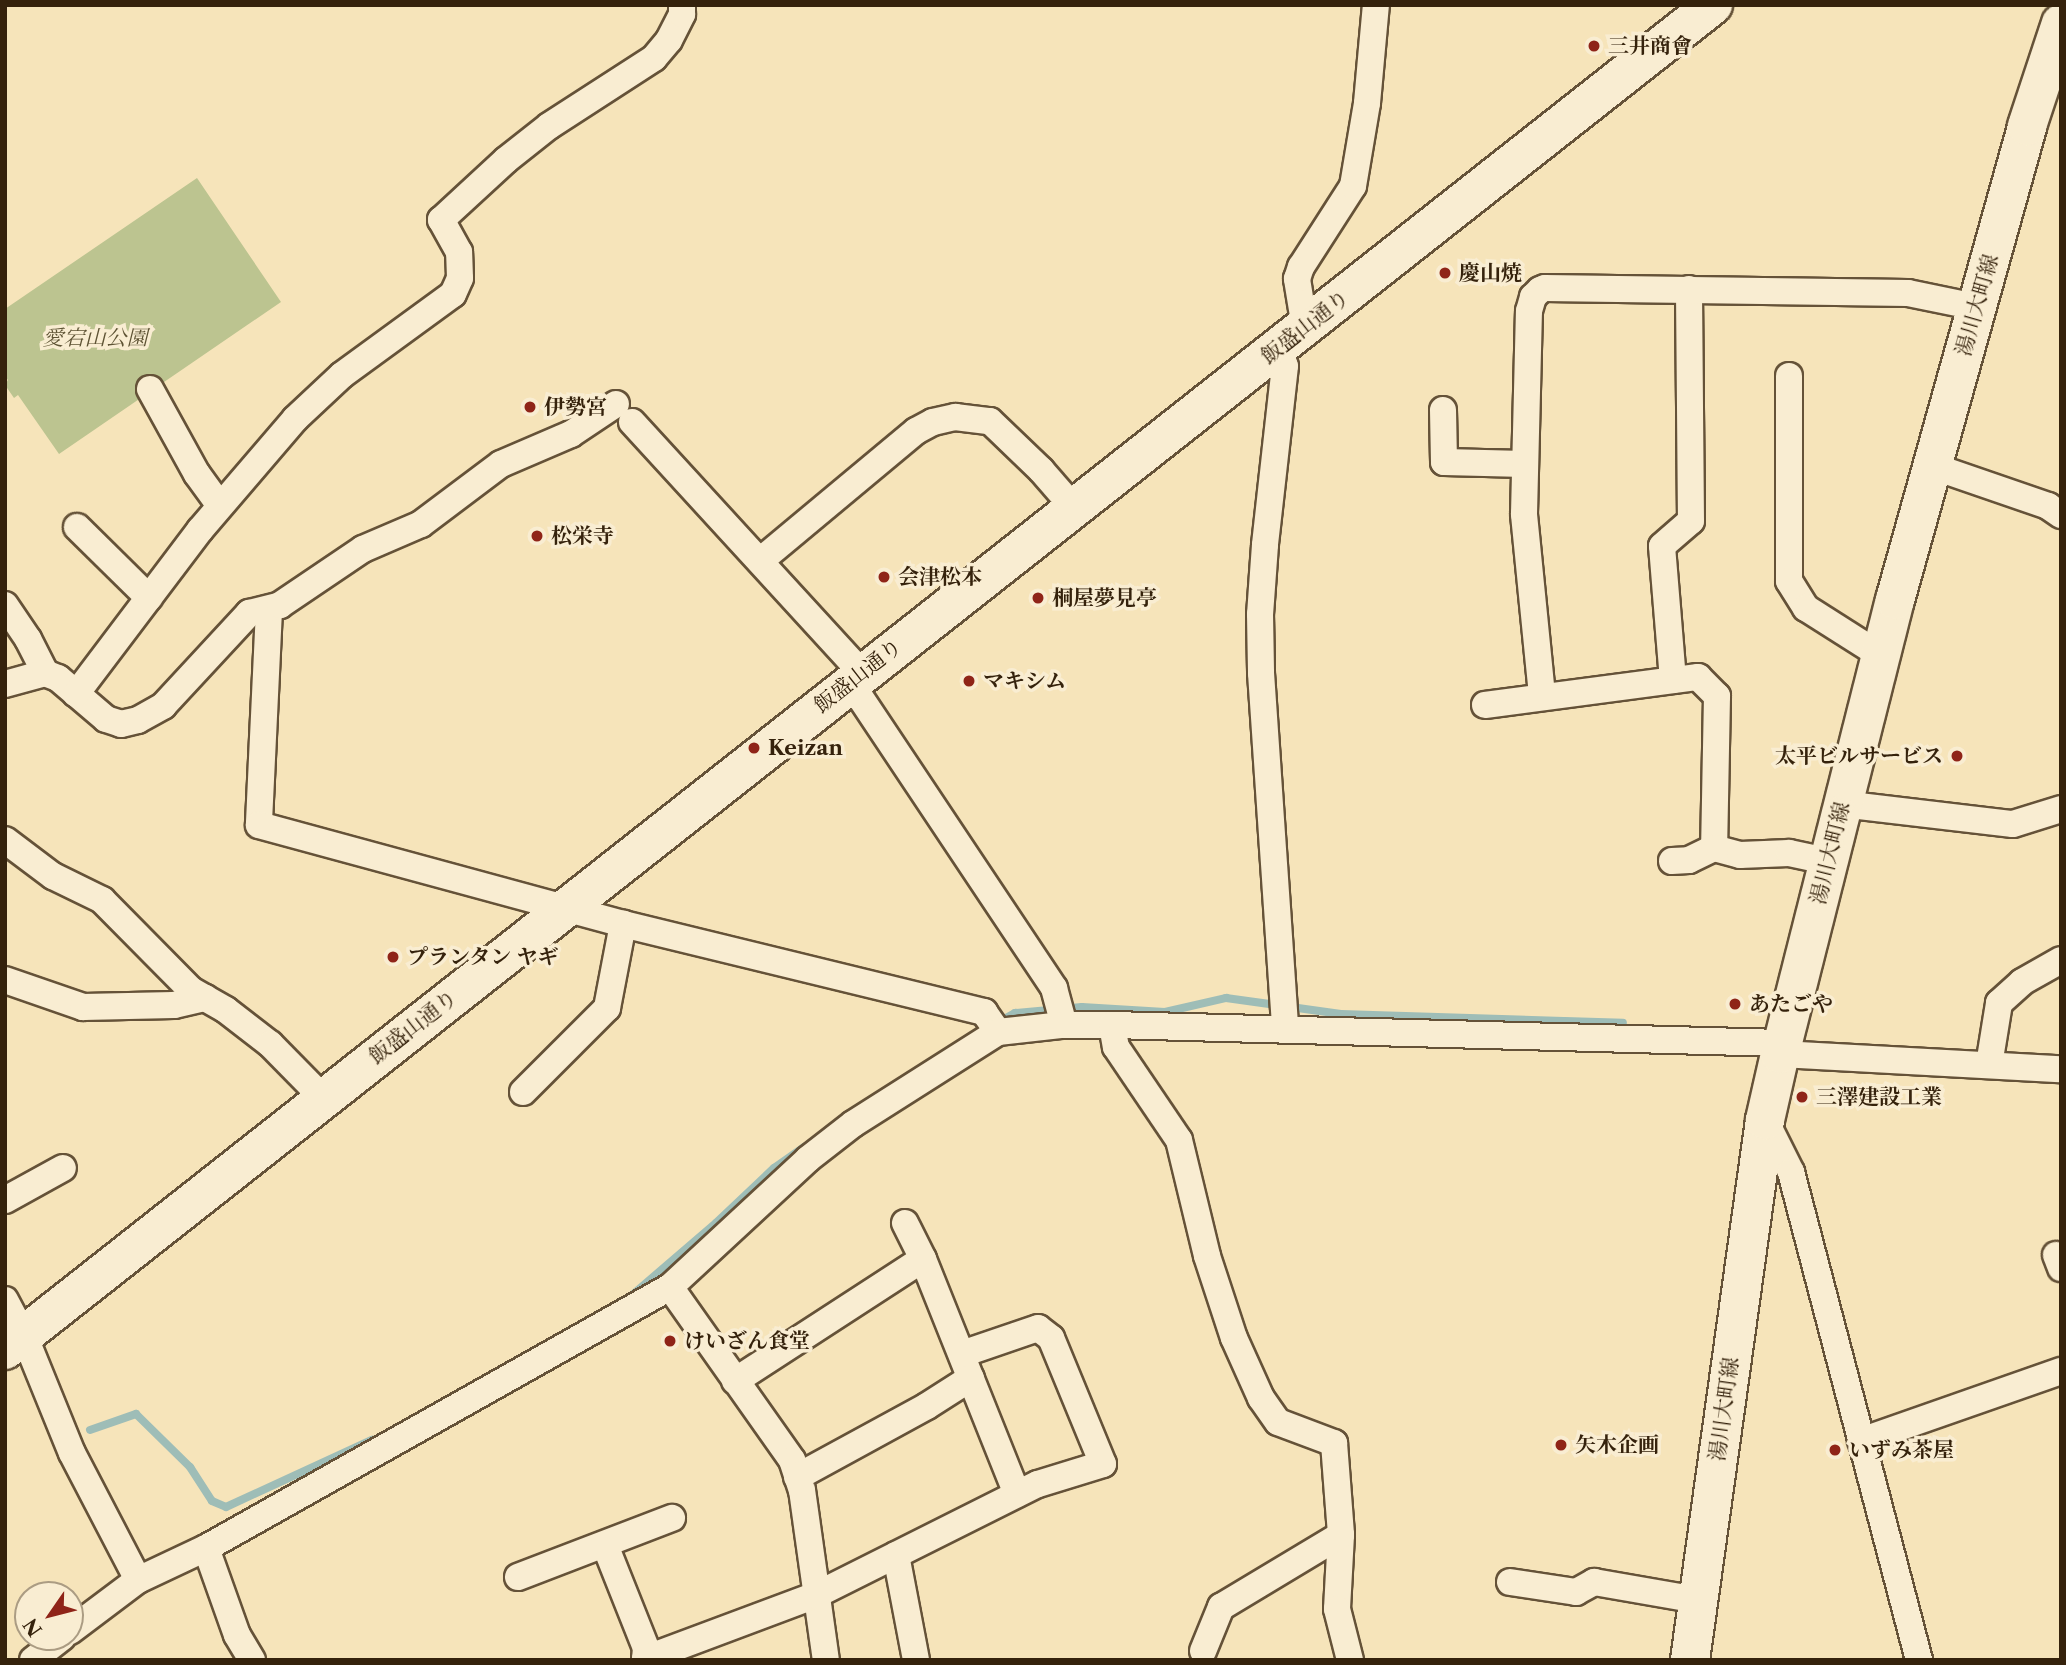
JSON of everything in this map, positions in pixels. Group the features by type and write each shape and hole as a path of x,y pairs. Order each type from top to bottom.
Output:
{"street":[{"path":"76,694 220,506 295,419 325,389 453,294 460,278 459,252 441,220 506,160 549,126 654,58 669,40 682,14 682,5"},
{"path":"1285,1028 1261,673 1260,614 1285,366 1292,338 1297,279 1301,267 1353,186 1367,103 1376,5"},
{"name":"飯盛山通り","path":"15,1343 1713,5"},
{"name":"湯川大町線","path":"1690,1660 1765,1120 1880,655 2027,126 2061,23"},
{"path":"1542,695 1524,514 1529,311 1533,297 1545,288 1908,293 1976,307"},
{"path":"1673,680 1662,546 1691,521 1689,289"},
{"path":"1789,376 1789,581 1806,608 1880,655"},
{"path":"150,389 197,474 220,506"},
{"path":"1443,410 1444,462 1525,464"},
{"path":"5,605 28,639 45,673 107,719 121,724 138,720 163,706 249,613 269,610 363,549 421,524 501,464 624,413 760,561 856,678 1054,988 1064,1025"},
{"path":"760,561 916,431 933,422 955,416 990,421 1041,470 1074,508"},
{"path":"1932,467 2048,506 2061,515"},
{"path":"77,527 149,598"},
{"path":"269,610 257,815 260,825 564,909 984,1012 998,1032"},
{"path":"5,684 45,673"},
{"path":"1485,705 1542,695 1698,677 1717,696 1714,848"},
{"path":"1842,804 2013,824 2061,809"},
{"path":"5,840 53,876 102,900 191,990 270,1044 323,1098"},
{"path":"1672,861 1689,860 1714,848 1740,855 1789,853 1828,861"},
{"path":"523,1093 607,1008 623,924"},
{"path":"1989,1065 1999,1003 2022,982 2061,960"},
{"path":"5,980 83,1007 174,1005 205,998"},
{"path":"84,1620 138,1580 206,1548 670,1287 808,1159 853,1124 998,1032 1064,1025 1285,1028 1782,1049 2061,1069"},
{"path":"1112,1025 1115,1046 1179,1140 1206,1256 1234,1338 1261,1398 1278,1422 1334,1443 1341,1535 1337,1609 1350,1660"},
{"path":"1765,1120 1791,1172 1919,1660"},
{"path":"5,1200 63,1168"},
{"path":"905,1223 923,1259 1017,1494"},
{"path":"735,1381 923,1259"},
{"path":"670,1287 792,1460 797,1477 825,1660"},
{"path":"5,1300 15,1343 138,1580"},
{"path":"606,1545 646,1648 645,1659 816,1595 1038,1484 1103,1464 1051,1338 1038,1328 966,1366 927,1406 797,1477"},
{"path":"1861,1441 2061,1371"},
{"path":"518,1577 672,1518"},
{"path":"1202,1657 1221,1607 1341,1535"},
{"path":"206,1548 237,1635 252,1660"},
{"path":"896,1555 916,1660"},
{"path":"1510,1582 1576,1592 1594,1582 1697,1600"}],"green space":[{"name":"愛宕山公園","path":"197,178 281,302 59,454 18,395 14,398 5,385 8,380 5,376 5,309"}],"waterway":[{"path":"997,1023 1015,1013 1082,1007 1165,1012 1226,998 1341,1014 1623,1023"},
{"path":"631,1296 716,1223 774,1168 804,1147"},
{"path":"90,1430 136,1414 190,1467 212,1501 226,1507 372,1440"}],"place":[{"name":"三井商會","path":"1594,46"},
{"name":"慶山焼","path":"1445,273"},
{"name":"伊勢宮","path":"530,407"},
{"name":"松栄寺","path":"537,536"},
{"name":"会津松本","path":"884,577"},
{"name":"桐屋夢見亭","path":"1038,598"},
{"name":"マキシム","path":"969,681"},
{"name":"Keizan","path":"754,748"},
{"name":"太平ビルサービス","path":"1957,756"},
{"name":"プランタン ヤギ","path":"393,957"},
{"name":"あたごや","path":"1735,1004"},
{"name":"三澤建設工業","path":"1802,1097"},
{"name":"けいざん食堂","path":"670,1341"},
{"name":"矢木企画","path":"1561,1445"},
{"name":"いずみ茶屋","path":"1835,1450"}]}
